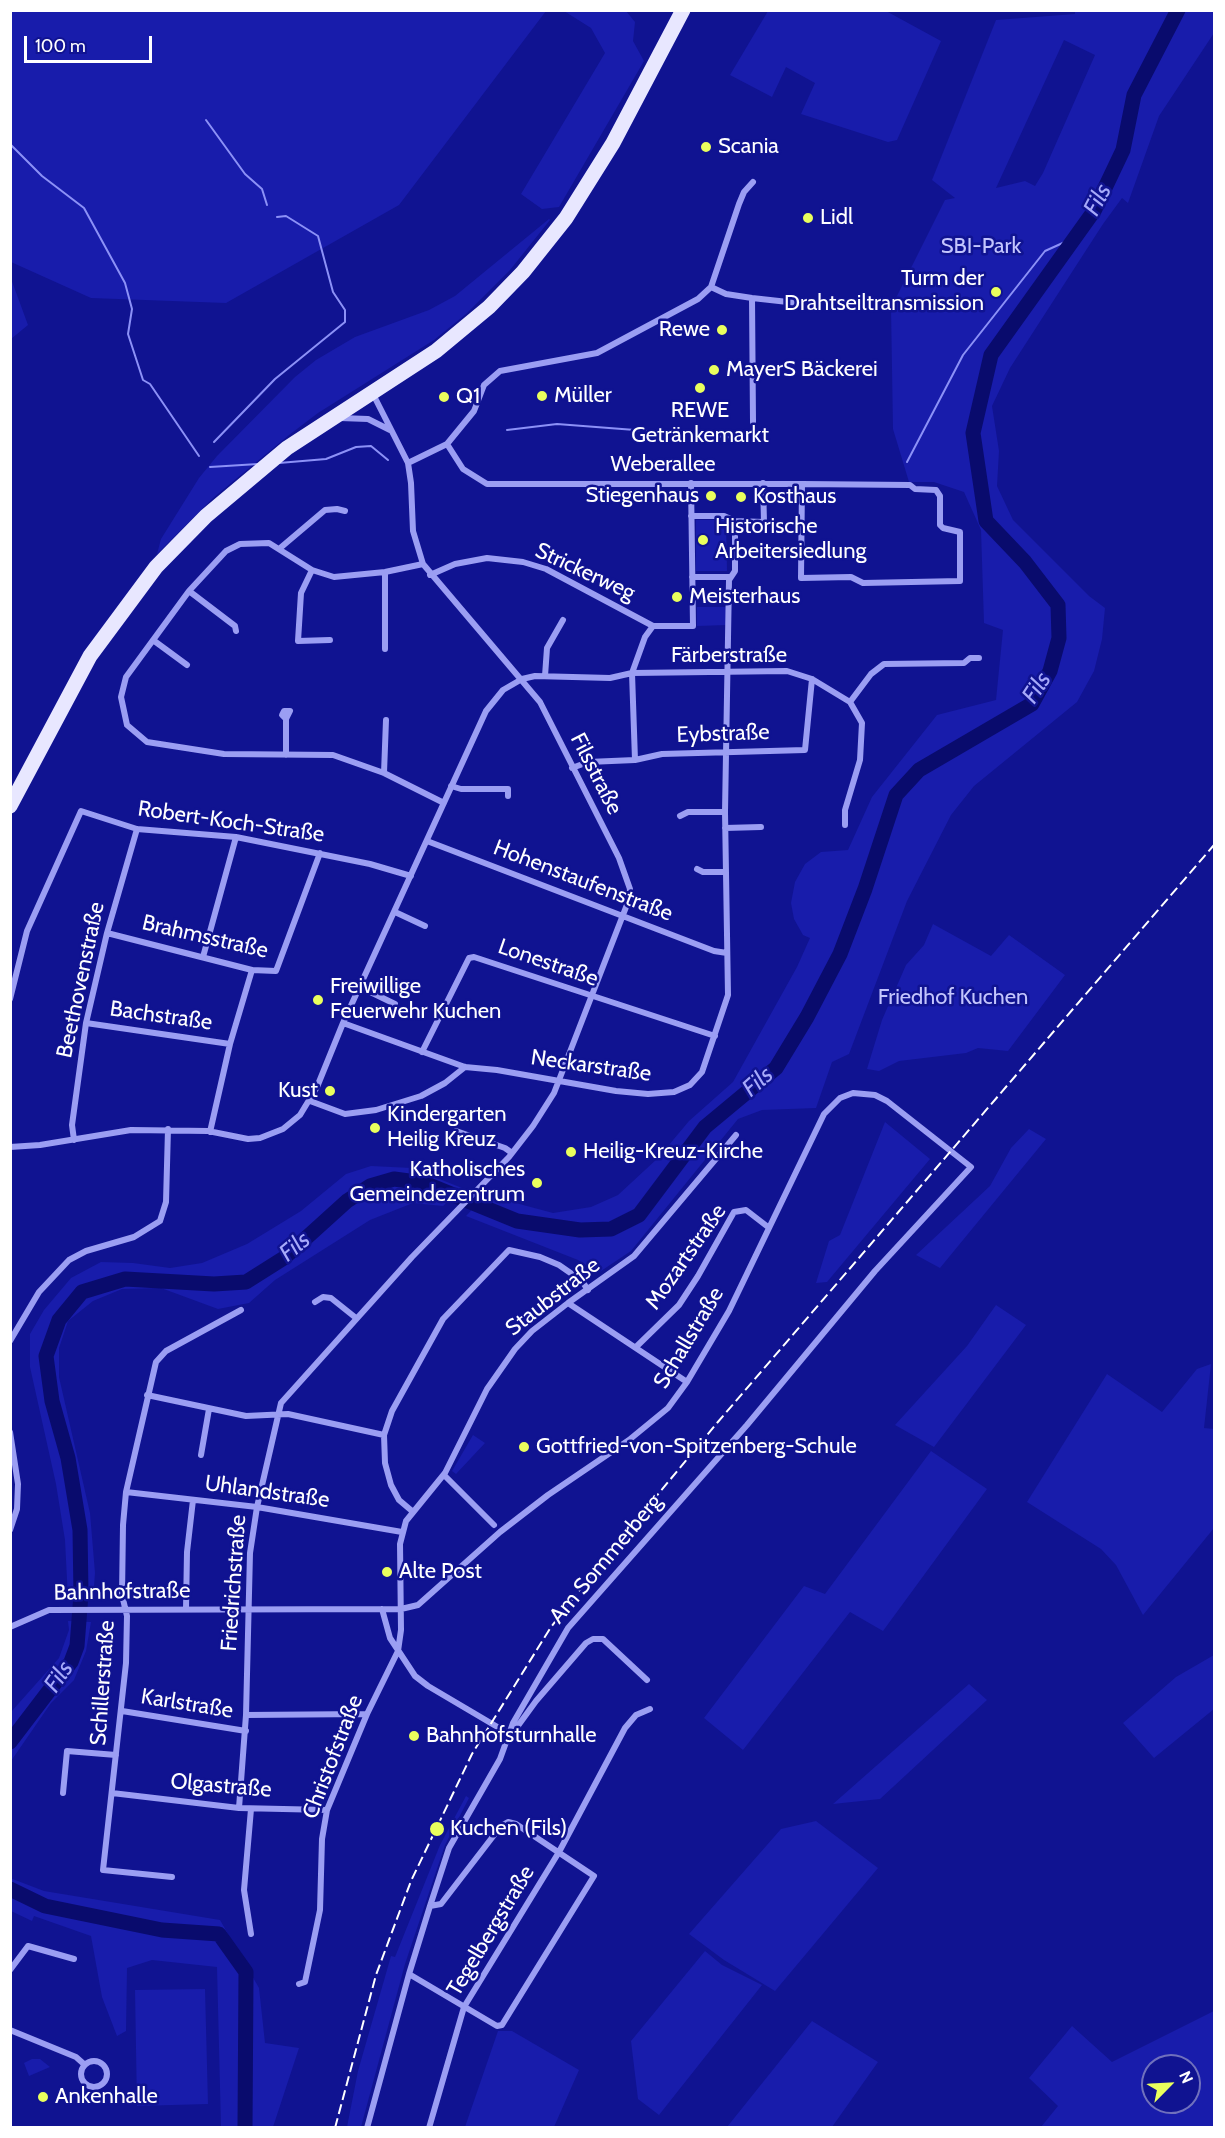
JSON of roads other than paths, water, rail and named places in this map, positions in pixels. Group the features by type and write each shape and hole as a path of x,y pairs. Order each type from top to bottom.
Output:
{"main road":[{"path":"10,806 90,656 156,567 206,516 259,471 330,419 436,351 464,329 523,272 566,218 613,143 683,10"}],"street":[{"path":"408,463 447,444 474,411 484,385 500,371 597,353 686,307 711,287 739,204 744,192 753,182"},
{"path":"711,287 726,294 815,305"},
{"path":"752,298 753,422"},
{"name":"Filsstraße","path":"372,392 408,463 413,531 423,564 540,702 628,880 628,902 623,916 558,1080 540,1115 512,1153 457,1210"},
{"path":"330,419 368,419 392,431"},
{"name":"Weberallee","path":"447,444 463,469 487,484 690,483 802,483 910,484 915,489 936,490 940,496 940,525 943,528 960,532 960,581 953,583 863,583 851,578 801,578 802,483"},
{"path":"635,760 632,674 645,637 653,626 693,626 690,483"},
{"path":"691,516 724,516 735,521 764,522 763,483"},
{"path":"279,549 325,510 345,511"},
{"name":"Neckarstraße","path":"343,1023 465,1067 648,1094 683,1090 702,1072 728,995 725,812 728,752 729,577 735,571 735,521"},
{"path":"423,564 385,572 334,577 312,570 269,543 240,544 226,551 189,591 126,677 121,697 127,725 147,742 224,754 333,754 384,773 444,803"},
{"name":"Strickerweg","path":"430,575 455,564 487,558 523,562 546,569 653,626"},
{"path":"312,570 301,592 298,641 330,640"},
{"path":"385,572 385,649"},
{"path":"692,577 729,577"},
{"path":"189,591 235,626 236,631"},
{"path":"545,676 547,648 563,620"},
{"path":"153,640 188,665"},
{"path":"845,825 845,810 861,750 862,723 850,702 871,674 884,664 964,663 970,658 979,658"},
{"name":"Färberstraße","path":"522,679 545,676 610,678 632,674 787,671 812,679 850,702"},
{"path":"10,1146 74,1140 131,1130 210,1132 248,1138 272,1135 292,1122 310,1101 343,1023 486,711 502,690 522,679"},
{"name":"Eybstraße","path":"572,768 588,762 635,760 662,754 805,750 812,679"},
{"path":"286,719 286,755"},
{"path":"384,773 386,720"},
{"path":"451,786 461,789 508,789 508,795"},
{"name":"Robert-Koch-Straße","path":"10,999 27,931 81,810 137,829 236,837 320,853 411,876"},
{"path":"680,816 688,812 725,812"},
{"path":"725,828 761,827"},
{"name":"Beethovenstraße","path":"74,1140 72,1125 86,1023 107,933 137,829"},
{"path":"203,957 236,837"},
{"name":"Hohenstaufenstraße","path":"427,840 714,951 727,953"},
{"name":"Brahmsstraße","path":"107,933 252,970 268,972 279,967 320,853"},
{"path":"697,869 703,872 725,872"},
{"path":"395,912 425,926"},
{"name":"Lonestraße","path":"422,1052 469,958 479,958 715,1036"},
{"path":"210,1132 230,1044 252,970"},
{"path":"360,987 394,1004"},
{"name":"Bachstraße","path":"86,1023 230,1044"},
{"path":"310,1101 345,1114 376,1110 421,1096 445,1083 465,1067"},
{"name":"Schallstraße","path":"401,1609 418,1605 532,1507 629,1440 668,1408 687,1382 729,1311 824,1114 848,1094 862,1092 887,1101 943,1147"},
{"path":"10,1341 39,1292 69,1260 86,1251 134,1237 160,1221 166,1202 168,1130"},
{"path":"456,1131 505,1148 512,1153"},
{"name":"Staubstraße","path":"401,1609 402,1532 412,1511 444,1475 487,1389 499,1370 532,1331 634,1256 736,1135"},
{"name":"Am Sommerberg","path":"367,2127 409,1974 450,1848 500,1759 511,1734 513,1723 568,1628 702,1475 875,1271 971,1167 943,1147"},
{"name":"Friedrichstraße","path":"239,1808 246,1731 250,1553 257,1507 277,1413 288,1393 457,1210"},
{"name":"Mozartstraße","path":"636,1347 679,1305 734,1212 746,1210 768,1227"},
{"path":"412,1511 399,1500 391,1485 385,1463 384,1435 392,1411 443,1319 509,1250 540,1257 559,1265 582,1281 588,1290"},
{"path":"315,1302 323,1297 331,1298 356,1318"},
{"path":"568,1303 687,1382"},
{"name":"Schillerstraße","path":"172,1877 103,1870 126,1663 125,1609 122,1595 122,1537 126,1492 156,1362 166,1351 241,1310"},
{"path":"147,1395 246,1416 277,1413 384,1435"},
{"path":"201,1455 209,1409"},
{"path":"10,1432 18,1484 17,1509 10,1530"},
{"path":"444,1475 494,1525"},
{"name":"Uhlandstraße","path":"126,1492 257,1507 402,1532"},
{"path":"186,1609 187,1552 193,1500"},
{"name":"Bahnhofstraße","path":"10,1627 39,1613 62,1609 401,1609"},
{"path":"382,1609 390,1638 415,1676 428,1686 511,1734"},
{"path":"398,1651 401,1609"},
{"name":"Am Sommerberg","path":"511,1734 543,1692 586,1643 593,1639 603,1639 647,1680"},
{"name":"Christofstraße","path":"299,1984 305,1982 320,1911 322,1839 327,1810 367,1714 398,1651"},
{"name":"Tegelbergstraße","path":"429,2127 464,2007 559,1852 625,1728 636,1715 650,1709"},
{"name":"Karlstraße","path":"122,1712 246,1731"},
{"name":"Karlstraße","path":"246,1715 367,1714"},
{"path":"63,1793 67,1751 116,1755"},
{"name":"Olgastraße","path":"112,1793 251,1809 327,1810"},
{"path":"250,1934 244,1890 251,1809"},
{"path":"409,1974 497,2026 506,2022 594,1876 516,1824 508,1822 501,1826 441,1904 430,1906"},
{"path":"10,1970 30,1946 74,1959"},
{"path":"10,2030 76,2056 85,2065"},
{"path":"97,2061 104,2066 107,2073 102,2084 95,2087 84,2083 81,2072 85,2065 97,2061"}],"waterway":[{"name":"Fils","path":"10,1742 71,1662 77,1646 81,1594 80,1530 68,1458 52,1401 46,1356 59,1320 82,1292 125,1279 214,1284 246,1282 284,1258 347,1201 370,1186 394,1179 424,1183 517,1221 580,1230 611,1229 639,1215 705,1127 776,1068 807,1017 840,954 865,889 896,795 919,770 1032,704 1050,671 1059,638 1058,605 1025,562 986,521 973,433 991,355 1094,211 1123,150 1134,95 1178,10"},
{"path":"206,120 245,174 262,189 267,205"},
{"path":"10,144 42,176 84,208 125,283 132,309 128,334 143,380 150,384 199,456"},
{"path":"214,442 275,379 345,322 345,310 333,292 318,236 286,216 277,217"},
{"path":"907,462 963,355 1045,251 1076,237"},
{"path":"507,430 557,424 739,438"},
{"path":"279,463 326,459 356,447 371,446 388,460"},
{"path":"210,467 258,464"},
{"name":"Fils","path":"10,1889 45,1906 162,1930 219,1934 246,1972 245,2128"}],"railway":[{"path":"335,2128 376,1975 411,1881 472,1754 551,1627 717,1423 1214,845"}],"place":[{"name":"Scania","path":"706,147"},
{"name":"Lidl","path":"808,218"},
{"name":"Turm der Drahtseiltransmission","path":"996,292"},
{"name":"Rewe","path":"722,330"},
{"name":"MayerS Bäckerei","path":"714,370"},
{"name":"REWE Getränkemarkt","path":"700,388"},
{"name":"Müller","path":"542,396"},
{"name":"Q1","path":"444,397"},
{"name":"Stiegenhaus","path":"711,496"},
{"name":"Kosthaus","path":"741,497"},
{"name":"Historische Arbeitersiedlung","path":"703,540"},
{"name":"Meisterhaus","path":"677,597"},
{"name":"Freiwillige Feuerwehr Kuchen","path":"318,1000"},
{"name":"Kust","path":"330,1091"},
{"name":"Kindergarten Heilig Kreuz","path":"375,1128"},
{"name":"Heilig-Kreuz-Kirche","path":"571,1152"},
{"name":"Katholisches Gemeindezentrum","path":"537,1183"},
{"name":"Gottfried-von-Spitzenberg-Schule","path":"524,1447"},
{"name":"Alte Post","path":"387,1572"},
{"name":"Bahnhofsturnhalle","path":"414,1736"},
{"name":"Kuchen (Fils)","path":"437,1829"},
{"name":"Ankenhalle","path":"43,2097"}],"park label":[{"name":"SBI-Park","path":"981,247"},
{"name":"Friedhof Kuchen","path":"953,998"}]}
